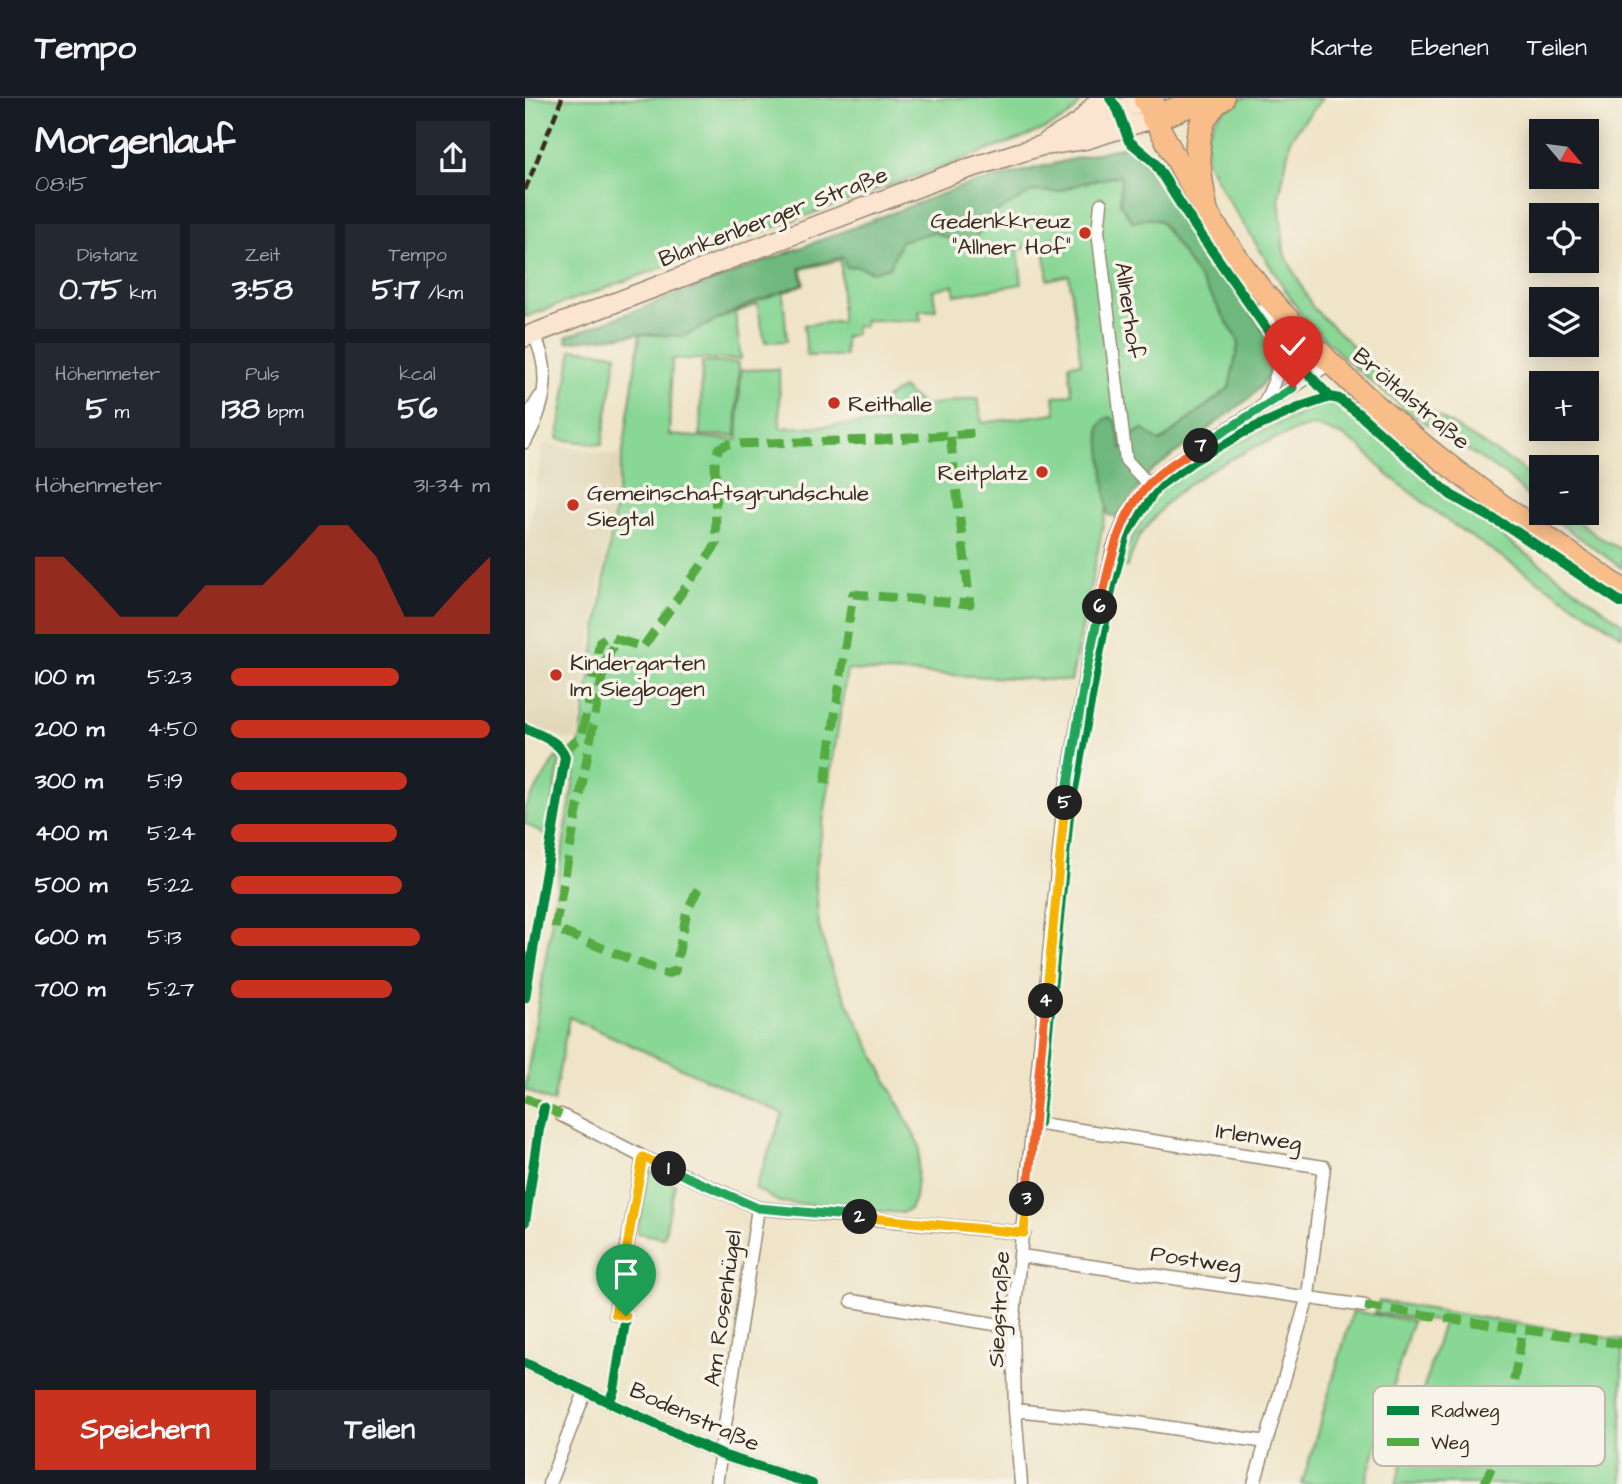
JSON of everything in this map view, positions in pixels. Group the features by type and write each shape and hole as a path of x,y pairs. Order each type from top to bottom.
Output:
{"highway":[{"path":"1149,103 1207,98"},
{"path":"1205,208 1197,156 1201,126 1222,98"}],"main road":[{"name":"Bröltalstraße","path":"1149,103 1205,208 1258,285 1329,364 1398,424 1479,487 1622,589"}],"street":[{"path":"1079,123 1101,98"},
{"name":"Blankenberger Straße","path":"1039,146 1079,123 1149,103"},
{"name":"Blankenberger Straße","path":"529,335 957,172 1039,146 1087,139 1149,103"},
{"name":"Allnerhof","path":"1101,204 1098,231 1126,460 1148,484"},
{"path":"1258,285 1280,334 1281,356 1278,374 1263,407"},
{"path":"525,442 539,418 545,382 543,358 529,335"},
{"name":"Siegstraße","path":"1021,1484 1015,1410 1013,1327 1063,812 1085,678 1113,548 1126,516 1148,484 1173,464 1329,364"},
{"path":"525,421 543,394"},
{"path":"561,1115 643,1157 758,1208 1024,1233"},
{"name":"Irlenweg","path":"1034,1123 1324,1167 1308,1296 1254,1484"},
{"path":"626,1316 615,1314 643,1157"},
{"name":"Am Rosenhügel","path":"716,1484 758,1208"},
{"name":"Postweg","path":"1021,1256 1365,1306"},
{"path":"852,1301 1013,1327"},
{"name":"Bodenstraße","path":"525,1363 722,1455 812,1484"},
{"path":"549,1484 585,1392"},
{"path":"1015,1410 1138,1423 1266,1442"}],"shaded area":[{"name":"Gemeinschaftsgrundschule Siegtal","path":"543,443 620,456 576,740 563,739 525,723 525,554"}],"green space":[{"path":"525,98 1082,98 1072,113 1064,119 1019,139 525,317"},
{"path":"1238,98 1322,98 1291,138 1279,197 1284,253 1313,308 1357,350 1436,415 1520,467 1529,475 1529,497 1506,475 1404,409 1345,359 1302,316 1223,192 1207,161 1206,137 1216,117"},
{"path":"1130,145 1219,264 1270,341 1269,376 1251,397 1150,472 1117,517 1108,515 1099,428 1104,420 1110,417 1116,422 1122,448 1132,435 1143,429 1160,442 1229,388 1239,342 1160,221 1147,218 1133,222 1120,204 1121,175 1056,192 1034,191 993,214 969,246 933,232 901,241 890,267 872,272 858,266 846,267 843,257 800,268 803,284 754,302 684,336 640,334 567,342 566,337 960,187"},
{"path":"1122,175 1120,204 1133,222 1147,218 1160,221 1239,342 1229,388 1106,484 1108,501 1071,681 847,670 815,874 819,927 833,973 920,1147 915,1198 910,1209 902,1213 779,1202 755,1188 783,1114 569,1017 553,1103 525,1090 597,631 640,334 684,336 754,302 802,284 799,268 844,256 846,267 858,266 872,272 901,241 933,232 969,246 993,214 1034,191 1056,192","holes":["1044,245 1048,280 1069,275 1081,363 1069,364 1072,394 1054,397 1056,413 982,423 978,398 923,406 902,388 886,398 887,423 780,428 779,369 741,370 737,440 669,435 672,359 741,359 735,313 757,304 765,342 787,341 783,293 804,284 802,269 841,260 841,321 804,325 807,356 845,356 845,337 855,334 856,326 864,326 865,320 921,321 919,311 936,310 933,290 953,285 955,295 1022,284 1018,249"]},
{"path":"572,349 617,354 602,445 558,439"},
{"path":"702,362 739,363 736,436 700,435"},
{"path":"1327,402 1342,405 1441,492 1622,623 1622,636 1449,522 1388,475 1362,448 1343,436 1319,427 1311,426 1257,446 1213,468 1186,486 1166,503 1139,536 1127,567 1121,567 1129,543 1159,490 1220,450"},
{"path":"1562,525 1584,525 1622,550 1622,568"},
{"path":"556,757 560,759 548,837 525,823 525,807"},
{"path":"649,1171 675,1184 664,1238 637,1233"},
{"path":"1379,1301 1622,1340 1622,1484 1396,1484 1401,1466 1605,1466 1605,1386 1424,1386 1443,1322 1375,1313"},
{"path":"1353,1311 1412,1321 1393,1386 1373,1386 1373,1456 1365,1484 1302,1484"}],"railway":[{"path":"525,190 562,98"}],"marked path":[{"path":"698,889 687,911 675,971 667,974 555,929 605,662 619,640 643,647 716,545 715,458 719,448 728,444 879,440 978,433"},
{"path":"825,783 853,594 970,604 950,435"},
{"path":"563,750 581,738 600,641 608,636 619,640"},
{"path":"525,1098 561,1115"},
{"path":"1365,1306 1622,1344"},
{"path":"1513,1386 1523,1330"},
{"path":"1484,1484 1492,1466"}],"cycle path":[{"path":"1110,98 1118,110 1129,141 1154,162 1192,222 1273,338 1274,354 1293,358 1330,397 1339,399 1359,414 1451,495 1515,531 1622,603"},
{"path":"1039,1123 1069,815 1112,585 1126,534 1157,487 1193,461 1242,433 1330,397"},
{"path":"525,728 554,743 563,751 565,757 525,998"},
{"path":"525,1222 544,1108"},
{"path":"609,1402 614,1390 626,1316"},
{"path":"525,1363 722,1455 812,1484"}],"place":[{"name":"Gedenkkreuz \"Allner Hof\"","path":"1085,233"},
{"name":"Reithalle","path":"834,403"},
{"name":"Reitplatz","path":"1042,472"},
{"name":"Gemeinschaftsgrundschule Siegtal","path":"573,505"},
{"name":"Kindergarten Im Siegbogen","path":"556,675"}],"route":[{"path":"626,1316 615,1314 643,1157 758,1208 1024,1233 1063,812 1085,678 1113,548 1126,516 1148,484 1173,464 1293,388"}]}
